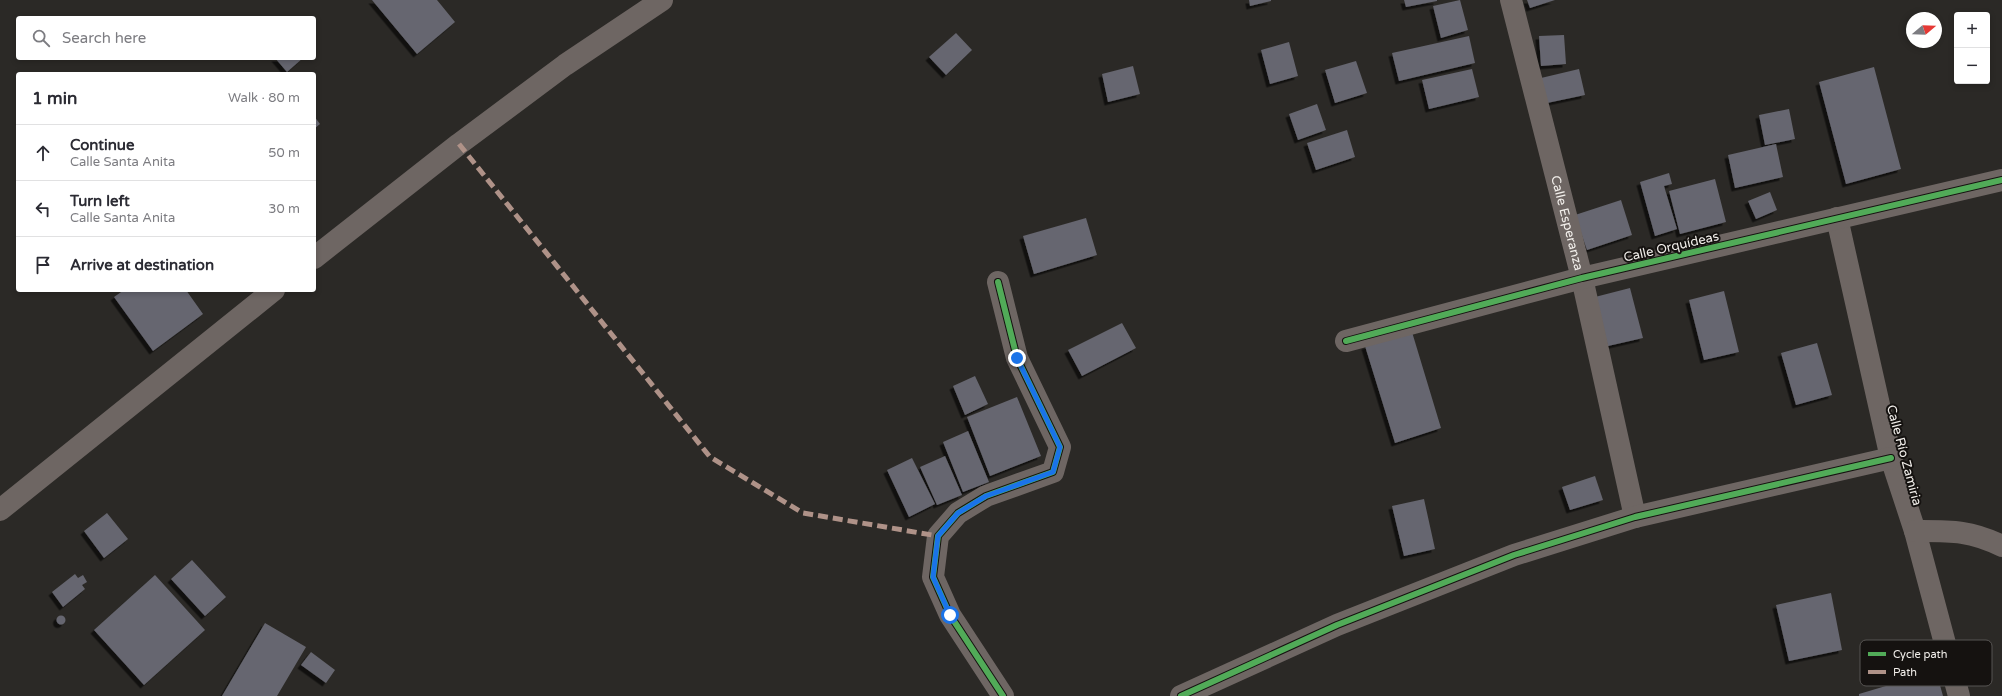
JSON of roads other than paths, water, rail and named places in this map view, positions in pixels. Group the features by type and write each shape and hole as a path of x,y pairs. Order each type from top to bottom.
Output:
{"street":[{"path":"316,256 459,144 565,65 662,0"},
{"name":"Calle Esperanza","path":"1511,0 1582,278 1635,517"},
{"name":"Calle Orquídeas","path":"1346,341 1582,278 2002,180"},
{"name":"Calle Río Zamiria","path":"1837,218 1891,458 1915,531 1944,640"},
{"path":"998,282 1017,358 1060,447 1053,472 986,496 958,513 938,536 933,577 950,615 1003,696"},
{"path":"0,510 272,292"},
{"path":"1181,696 1337,625 1506,558 1635,517 1891,458"},
{"path":"1915,531 1960,532 1978,535 2002,546"},
{"name":"Calle Río Zamiria","path":"1956,686 1959,696"}]}
